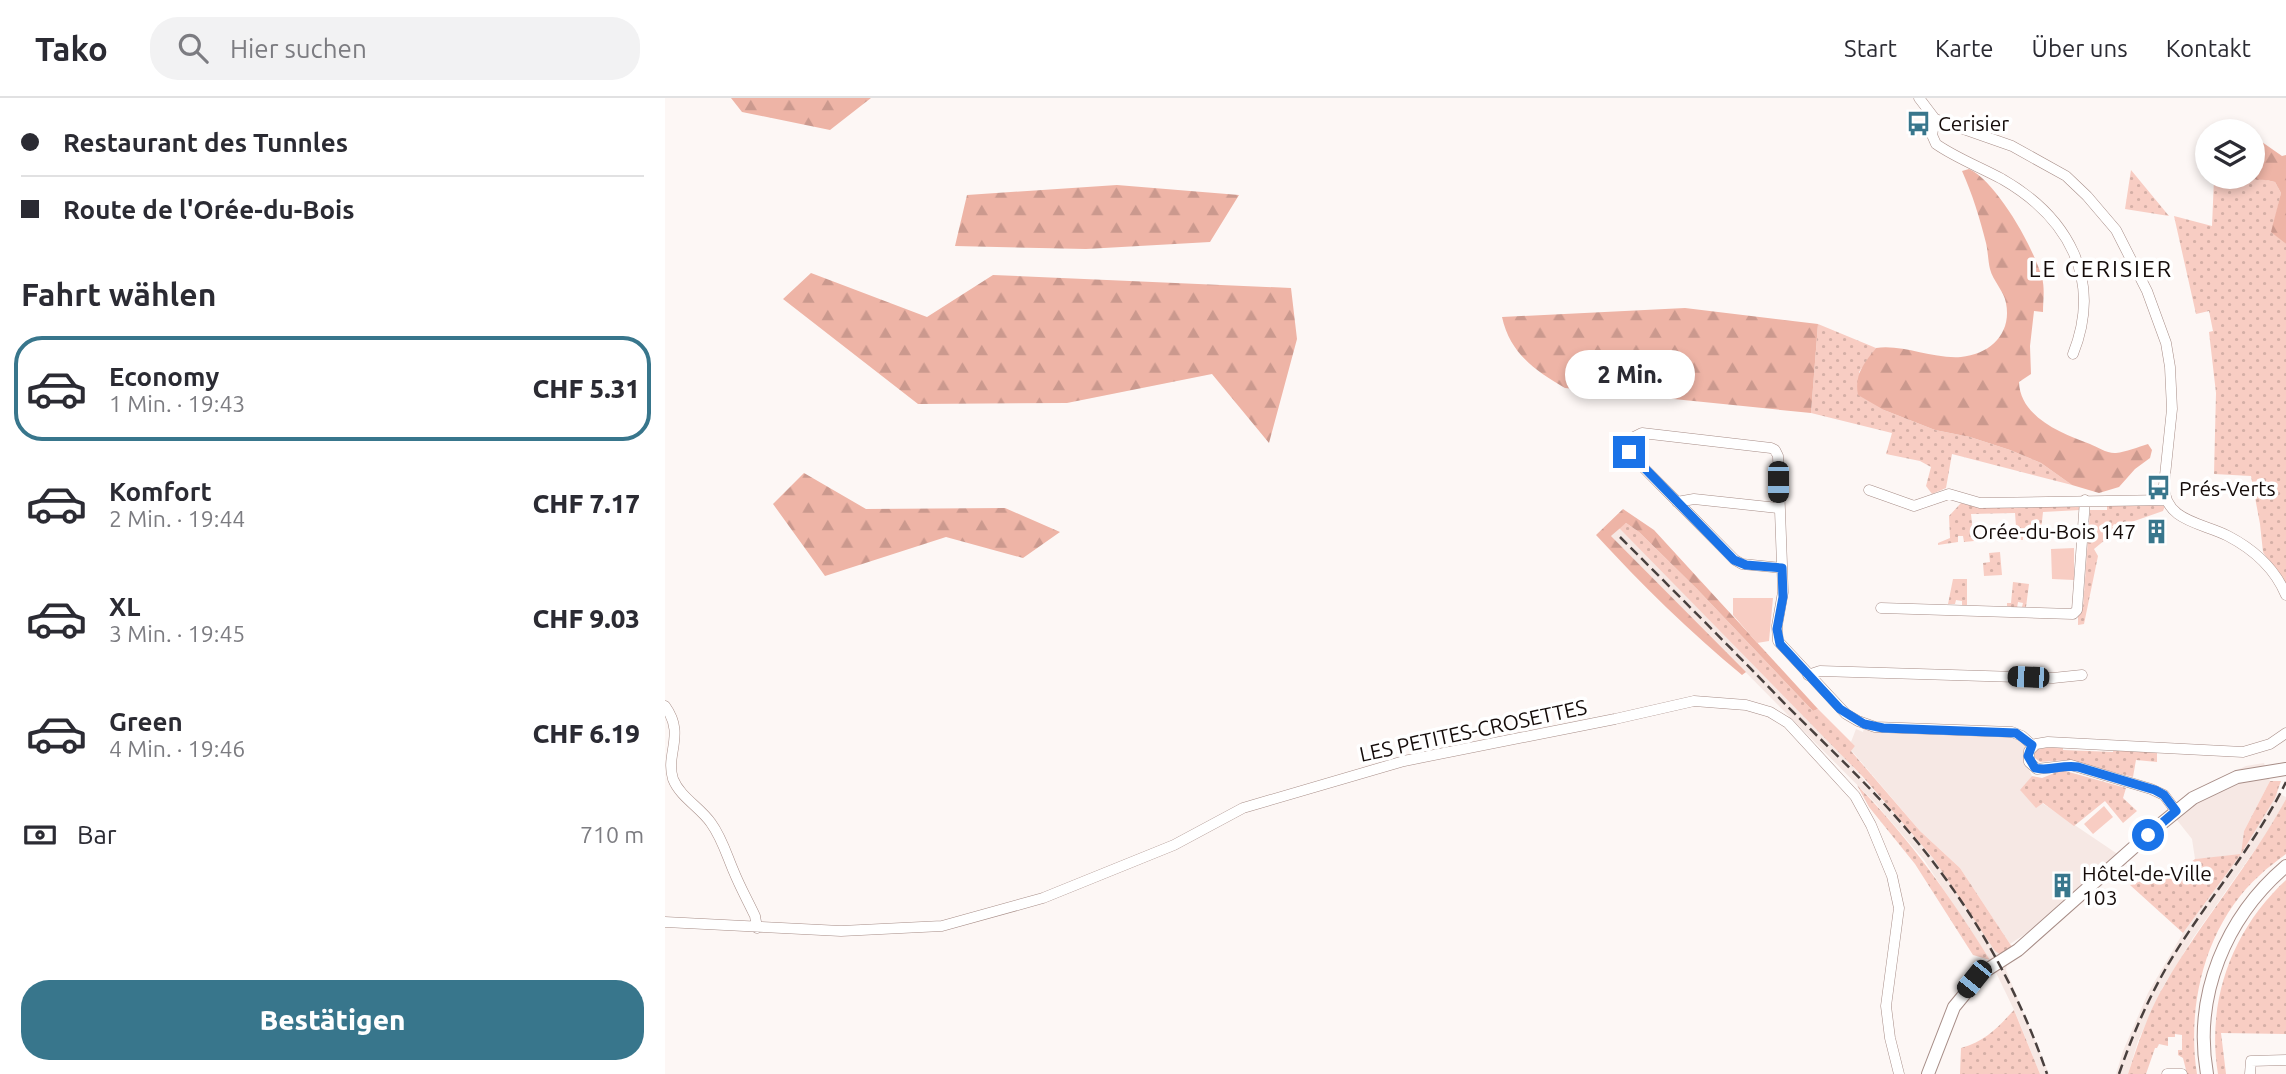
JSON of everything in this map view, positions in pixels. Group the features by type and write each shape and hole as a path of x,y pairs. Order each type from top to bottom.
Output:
{"main road":[{"path":"1928,1074 1954,1007 1974,979 2018,950 2193,799 2237,777 2286,769"},
{"path":"2207,1074 2204,1048 2206,1012 2212,980 2222,951 2251,901 2286,866"}],"street":[{"path":"1919,98 1935,119 2013,146 2066,176 2116,230 2147,291 2166,343 2172,390 2164,485 2166,499 2178,515 2229,536 2265,563 2275,574 2286,595"},
{"path":"1935,119 1932,135 1936,144 2023,193 2052,218 2067,239 2079,264 2084,288 2083,322 2073,354"},
{"path":"1782,568 1738,562 1629,452 1628,441 1641,433 1773,448 1778,456 1778,508 1782,568 1783,597 1777,637 1783,648 1851,718 1870,726 2012,732 2032,745"},
{"path":"1869,490 1914,506 1949,494 1980,503 2166,499"},
{"path":"1677,502 1694,499 1778,508"},
{"path":"1881,608 2073,614 2077,610 2085,500"},
{"path":"1808,675 1820,671 2053,678 2082,675"},
{"name":"LES PETITES-CROSETTES","path":"665,922 841,931 929,927 964,921 1043,898 1174,845 1243,808 1404,761 1694,701 1746,705 1770,712 1798,733 1855,796 1875,832 1892,876 1899,908 1886,1006 1899,1074"},
{"path":"665,706 675,730 671,768 673,779 717,833 753,912 757,928"},
{"path":"2032,745 2073,742 2243,751 2270,744 2286,733"},
{"path":"2032,745 2028,756 2035,768 2042,770 2071,765 2151,789 2164,795 2176,811"},
{"path":"2250,1074 2251,1061 2286,1060"},
{"path":"2167,1074 2182,1074"}],"shaded area":[{"path":"2131,170 2169,216 2125,209"},
{"path":"2265,180 2275,182 2281,193 2272,232 2286,244 2286,587 2263,552 2251,476 2214,474 2216,393 2209,332 2213,331 2209,311 2196,314 2174,216 2212,226 2214,189 2265,189"},
{"path":"1818,324 1876,348 1859,372 1884,410 1935,430 1970,437 2010,450 2041,463 2072,485 1952,454 1946,488 1932,494 1926,486 1931,467 1920,461 1886,454 1892,433 1811,413"},
{"path":"2107,502 2165,506 2163,511 2120,526 2114,524 2112,527 2117,530 2094,549 2098,556 2084,624 2078,625 2078,616 2083,607 2090,510 2107,510"},
{"path":"1961,503 1973,506 2080,503 2080,510 2043,512 2040,540 2029,540 2029,534 2023,534 2023,540 2017,540 2015,513 1971,514 1974,541 1964,542 1963,536 1958,536 1958,542 1938,545 1950,538 1949,516"},
{"path":"1626,523 1639,532 1697,589 1813,711 1818,709 1855,746 1851,751 1920,831 1960,868 2012,947 2001,955 1995,951 1933,858 1863,777 1619,528"},
{"path":"1619,528 1836,748 1933,858 2007,964 2006,970 2049,1074 2040,1074 1990,960 1924,860 1876,804 1611,536"},
{"path":"2074,548 2074,580 2052,579 2051,549"},
{"path":"2000,552 2002,575 1984,576 1983,563 1990,562 1989,553"},
{"path":"1953,579 1967,579 1967,605 1962,606 1962,601 1956,600 1955,604 1948,604"},
{"path":"2013,582 2029,584 2026,607 2022,607 2023,603 2018,602 2017,608 2007,606 2007,603 2011,603"},
{"path":"1733,598 1773,598 1769,641 1757,643 1733,615"},
{"path":"1864,727 2012,734 2030,747 2026,763 2032,776 2021,791 2036,807 2042,803 2119,855 2091,891 2010,944 1960,868 1920,831 1851,750 1855,746 1851,742 1856,729 1863,732"},
{"path":"2063,746 2063,750 2113,752 2114,747 2157,751 2157,762 2136,760 2133,777 2066,760 2040,762 2035,758 2034,751 2037,749"},
{"path":"2264,763 2270,781 2244,831 2242,852 2277,793 2286,799 2271,827 2193,938 2163,987 2138,1041 2128,1074 2116,1074 2148,993 2183,933 2240,855 2195,859 2192,839 2169,810 2210,782 2246,766"},
{"path":"2062,770 2126,788 2123,798 2137,811 2123,823 2105,801 2074,826 2043,803 2036,808 2020,790 2032,776 2042,778"},
{"path":"2270,781 2281,781 2275,798 2241,854 2244,831"},
{"path":"1857,785 1895,826 1928,869 1990,960 1973,955 1915,864 1869,807"},
{"path":"2286,799 2286,854 2263,872 2241,895 2213,941 2204,967 2195,1021 2197,1074 2187,1074 2183,1058 2178,1055 2178,1050 2182,1050 2182,1035 2175,1034 2175,1037 2168,1037 2168,1046 2159,1044 2155,1048 2146,1074 2128,1074 2148,1017 2165,984 2258,846"},
{"path":"2104,806 2113,817 2093,834 2084,824"},
{"path":"2241,854 2183,933 2130,885 2186,866 2195,859"},
{"path":"2286,880 2286,1034 2221,1033 2226,1074 2218,1074 2216,1020 2227,968 2251,921"},
{"path":"2014,1010 2040,1074 1960,1074 1961,1048 1984,1038"}],"green space":[{"path":"731,98 871,98 830,130 742,112"},
{"path":"2265,144 2282,156 2286,155 2286,244 2271,232 2281,193 2275,182 2265,181"},
{"path":"1969,169 1991,187 2013,217 2038,265 2043,282 2043,312 2034,311 2030,346 2031,374 2019,382 2021,394 2027,405 2044,422 2106,451 2120,452 2148,444 2152,450 2150,458 2135,469 2119,487 2099,493 2072,485 2041,463 1970,437 1935,430 1884,410 1858,395 1859,375 1876,348 1896,348 1950,357 1972,355 1990,347 2006,324 2006,303 1991,273 1987,246 1962,171"},
{"path":"1117,185 1239,195 1210,242 1086,249 955,246 967,195"},
{"path":"811,273 927,317 993,275 1291,288 1297,339 1269,443 1212,374 1067,403 918,404 783,299"},
{"path":"1685,308 1818,324 1811,413 1565,388 1543,374 1517,351 1502,317"},
{"path":"804,473 866,509 1005,508 1060,532 1023,558 946,537 825,576 773,504"},
{"path":"1623,509 1654,530 1818,709 1813,711 1697,589 1639,532 1626,523 1611,536 1746,672 1742,675 1723,659 1631,572 1596,535"}],"railway":[{"path":"1620,537 1865,783 1931,859 1971,916 2006,977 2047,1074"},
{"path":"2119,1074 2139,1022 2164,971 2250,843 2286,782"}],"place":[{"name":"Cerisier","path":"1918,123"},
{"name":"Prés-Verts","path":"2159,488"},
{"name":"Orée-du-Bois 147","path":"2156,531"},
{"name":"Hôtel-de-Ville 103","path":"2062,885"}],"district":[{"name":"LE CERISIER","path":"2101,268"}],"route":[{"path":"1629,452 1734,560 1746,565 1782,568 1783,597 1777,625 1778,641 1795,662 1851,718 1883,728 2016,733 2032,745 2028,759 2035,768 2042,770 2066,765 2078,767 2161,793 2176,811 2148,835"}]}
